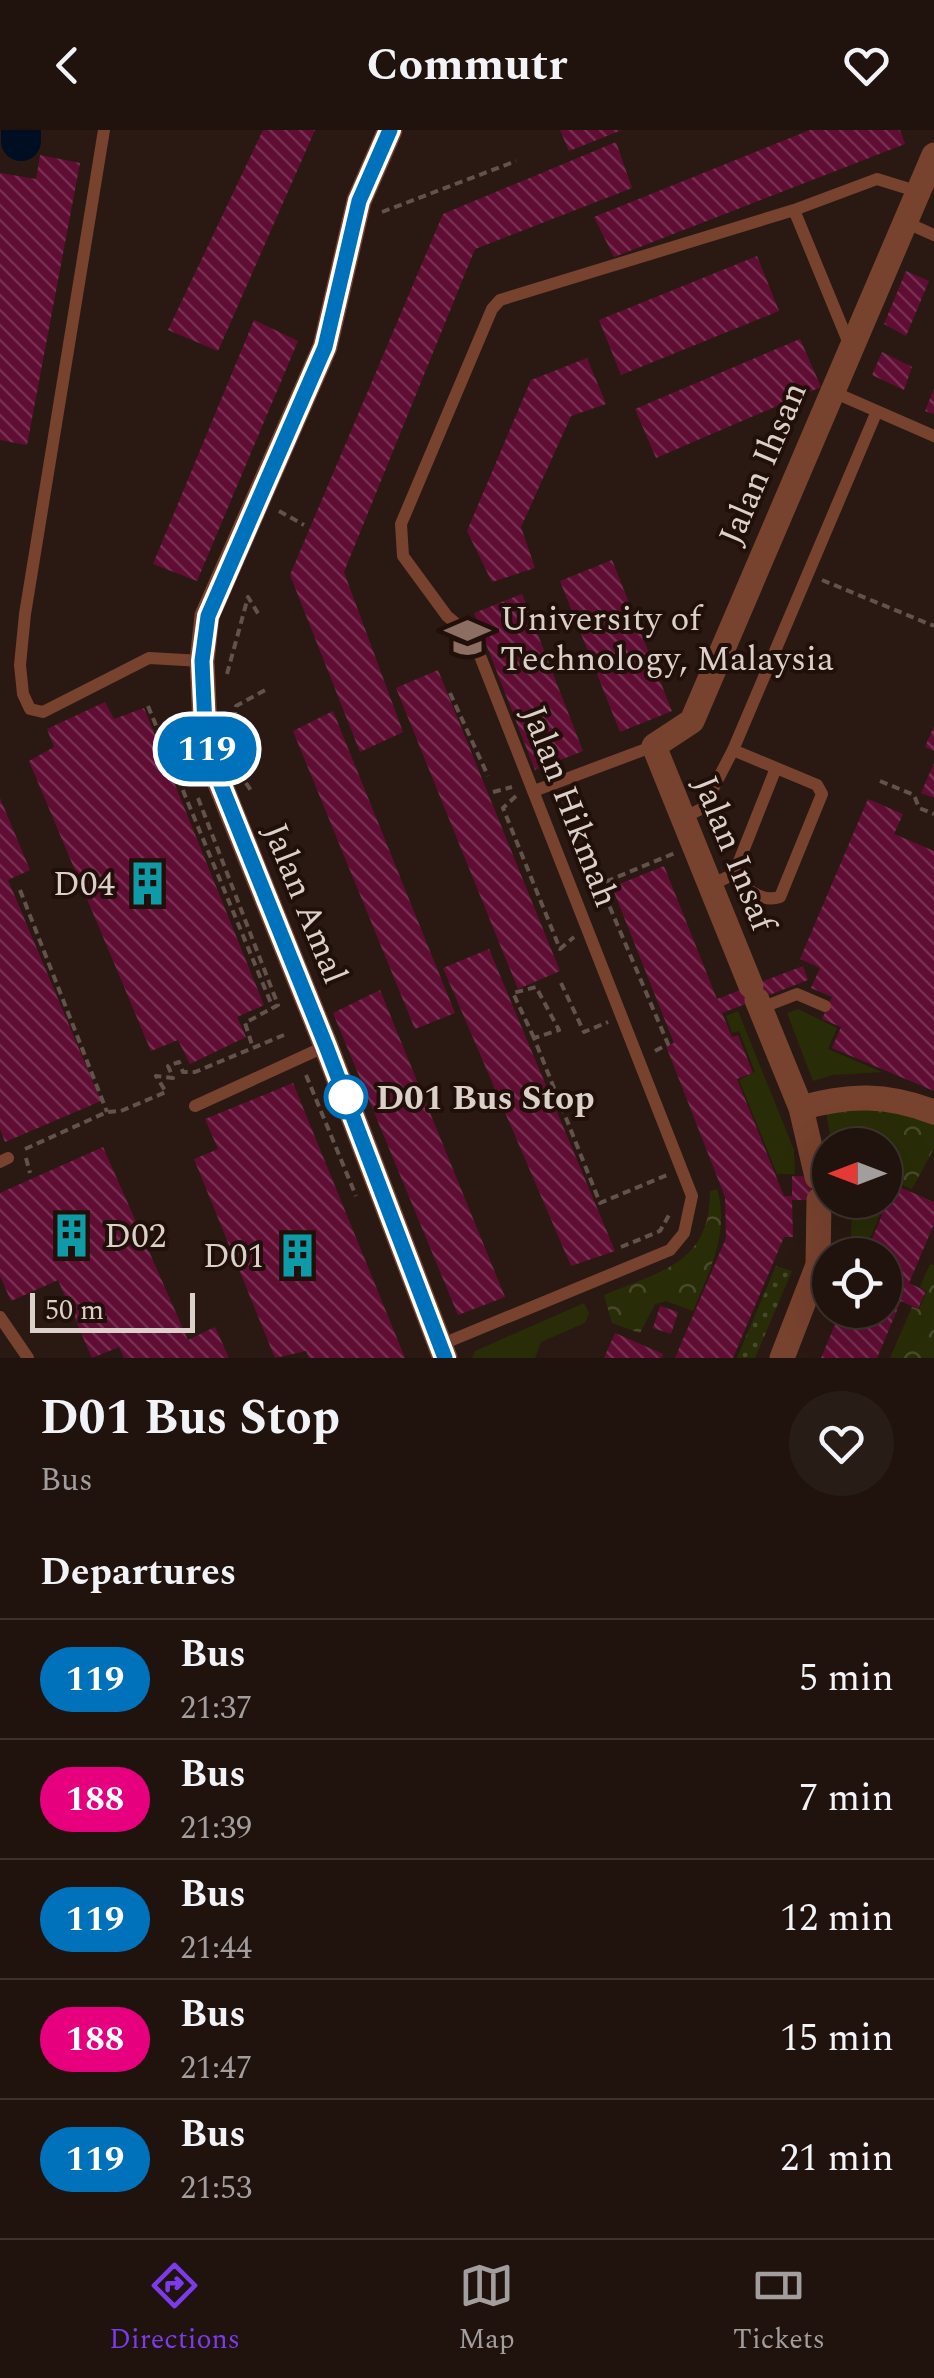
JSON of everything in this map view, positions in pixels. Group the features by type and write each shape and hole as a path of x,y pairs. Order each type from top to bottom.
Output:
{"street":[{"name":"Jalan Amal","path":"390,130 359,201 325,347 208,616 202,661 206,748 326,1046 442,1351"},
{"name":"Jalan Ihsan","path":"654,746 692,721 934,155"},
{"name":"Jalan Insaf","path":"654,746 683,818 722,880 756,998 812,1145"},
{"path":"800,1108 861,1095 895,1098 934,1112"},
{"name":"Jalan Insaf","path":"782,1358 818,1265 819,1218"}],"lane":[{"path":"104,130 40,500 20,664 22,694 30,709 43,712 149,658 202,661"},
{"name":"Jalan Hikmah","path":"442,1351 670,1250 684,1233 690,1212 690,1182 473,638 447,616 403,556 401,524 492,308 500,300 794,210 877,178 916,191"},
{"path":"794,210 850,346"},
{"path":"903,221 934,235"},
{"path":"831,392 934,436"},
{"path":"683,818 703,808 734,750 878,411"},
{"path":"534,791 654,746"},
{"path":"734,750 816,785 822,794 780,897 773,900 722,880 776,768"},
{"path":"756,998 797,994 824,1006"},
{"path":"196,1106 326,1046"},
{"path":"0,1317 28,1358"}],"path":[{"path":"378,214 516,160"},
{"path":"808,574 934,626"},
{"path":"223,688 248,597 259,615"},
{"path":"231,767 244,762 234,727 236,706 267,689"},
{"path":"450,693 488,776"},
{"path":"148,706 273,1008"},
{"path":"225,708 229,747"},
{"path":"880,780 914,795 919,808 934,814"},
{"path":"494,792 510,784 516,796 503,808 560,949 575,936"},
{"path":"196,792 278,1005 245,1023 253,1048"},
{"path":"654,1052 668,1044 600,884 680,851"},
{"path":"20,890 107,1112"},
{"path":"561,983 584,1032 614,1020"},
{"path":"534,1038 559,1030 536,987 514,993 600,1203 673,1172 672,1186"},
{"path":"30,1173 24,1148 107,1112 121,1111 166,1092 156,1076 173,1078 168,1066 179,1062 184,1072 195,1072 284,1035"},
{"path":"300,1061 358,1202"},
{"path":"622,1247 660,1231 670,1213 671,1200"}],"green space":[{"path":"798,1009 837,1028 828,1049 882,1072 833,1075 813,1081 787,1013"},
{"path":"738,1011 794,1150 795,1174 777,1174 739,1080 755,1072 739,1031 732,1033 726,1016"},
{"path":"860,1104 934,1123 934,1148 912,1189 902,1185 902,1128 829,1128 826,1112"},
{"path":"717,1189 719,1236 693,1311 666,1301 655,1304 640,1333 612,1323 604,1295 662,1271 692,1250 702,1235 710,1191"},
{"path":"852,1218 879,1218 870,1238 851,1238"},
{"path":"930,1264 934,1265 934,1358 890,1358 912,1307 919,1309 927,1291 920,1287"},
{"path":"776,1266 792,1271 755,1358 737,1358"},
{"path":"584,1303 589,1313 585,1323 541,1342 535,1358 472,1358 475,1351"}],"building":[{"path":"263,130 315,130 218,351 168,330"},
{"path":"560,130 622,130 569,151"},
{"path":"810,130 900,130 905,144 614,257 594,217"},
{"path":"616,142 632,188 475,249 344,572 403,732 360,752 290,575 443,214"},
{"path":"40,155 80,163 27,445 0,440 0,173 36,179"},
{"path":"757,256 779,311 621,375 599,320"},
{"path":"906,271 929,281 906,336 884,324"},
{"path":"254,320 298,341 197,581 153,564"},
{"path":"800,339 821,387 656,458 635,409"},
{"path":"882,352 912,367 904,390 872,375"},
{"path":"587,358 606,404 571,416 521,527 535,568 492,582 467,531 531,380"},
{"path":"934,389 934,414 925,411"},
{"path":"612,560 672,711 620,732 560,581"},
{"path":"522,594 583,751 535,770 474,613"},
{"path":"438,670 560,971 518,989 396,688"},
{"name":"D04","path":"105,702 114,719 144,708 264,1005 237,1017 246,1037 190,1064 178,1040 151,1051 29,761 54,747 47,729"},
{"path":"333,711 455,1013 415,1029 293,731"},
{"path":"934,726 934,751 925,747"},
{"path":"934,763 934,798 921,793"},
{"path":"0,798 30,870 8,880 101,1101 5,1142 0,1129"},
{"path":"868,799 903,814 894,834 934,851 934,1091 832,1048 841,1027 822,1019 832,997 811,988 820,968 800,959"},
{"path":"664,866 717,999 803,966 808,980 722,1013 732,1037 738,1035 753,1073 737,1079 784,1196 792,1196 792,1176 812,1177 812,1200 792,1200 793,1237 784,1237 733,1358 675,1358 726,1238 725,1197 666,1046 674,1043 612,887"},
{"path":"489,949 615,1251 571,1266 443,968"},
{"path":"380,990 505,1297 458,1315 333,1013"},
{"name":"D01","path":"293,1083 405,1358 309,1358 306,1351 275,1358 194,1159 218,1149 205,1119"},
{"name":"D02","path":"103,1147 188,1340 215,1327 229,1358 124,1358 119,1347 92,1358 58,1280 11,1301 0,1276 0,1193"},
{"path":"902,1188 934,1202 934,1224 909,1283 926,1291 918,1309 902,1301 902,1238 872,1238 881,1218 902,1218"},
{"path":"660,1306 678,1312 671,1334 653,1328"},
{"path":"834,1328 890,1328 877,1358 821,1358"},
{"path":"615,1333 663,1354 662,1358 604,1358"}],"waterway":[{"path":"21,130 21,141"}],"bus line":[{"name":"119","path":"390,130 359,201 325,347 208,616 202,704 206,748 326,1046 445,1358"}],"place":[{"name":"University of Technology, Malaysia","path":"467,638"},
{"name":"D04","path":"148,883"},
{"name":"D01 Bus Stop","path":"346,1097"},
{"name":"D02","path":"71,1235"},
{"name":"D01","path":"298,1255"}]}
